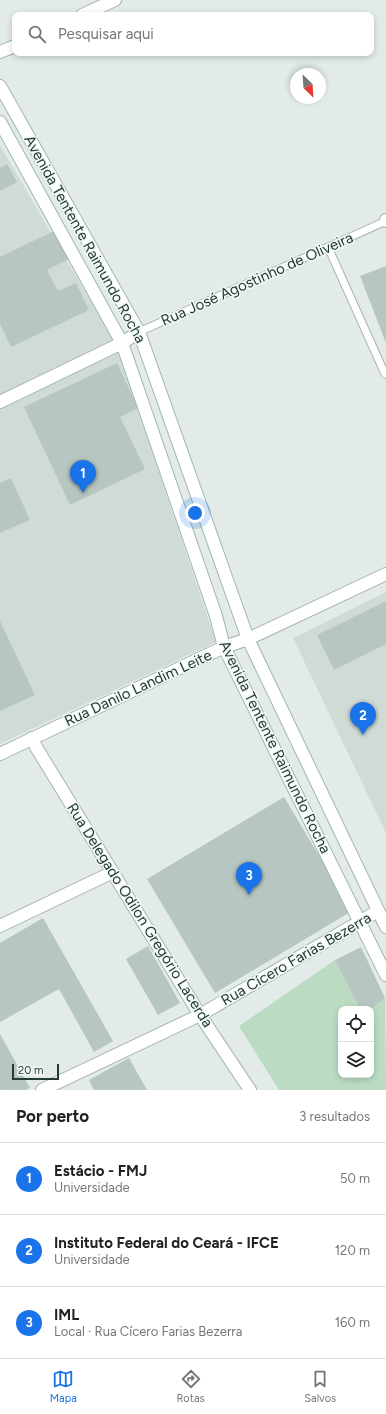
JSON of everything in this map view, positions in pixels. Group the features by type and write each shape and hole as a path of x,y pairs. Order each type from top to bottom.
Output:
{"street":[{"path":"88,12 114,0"},
{"path":"0,52 12,47"},
{"name":"Avenida Tentente Raimundo Rocha","path":"0,86 139,332 248,639 386,927"},
{"name":"Avenida Tentente Raimundo Rocha","path":"0,122 122,343 216,616 224,647 386,975"},
{"name":"Rua José Agostinho de Oliveira","path":"0,402 122,343 139,332"},
{"name":"Rua Danilo Landim Leite","path":"0,754 224,647 248,639 386,574"},
{"name":"Rua Delegado Odilon Gregório Lacerda","path":"32,738 36,747 200,1015 250,1090"},
{"path":"0,926 113,872"},
{"name":"Rua Cícero Farias Bezerra","path":"42,1090 200,1015 378,911"}],"lane":[{"name":"Rua José Agostinho de Oliveira","path":"139,332 386,220"},
{"path":"328,247 385,374"}],"shaded area":[{"path":"0,145 116,345 216,642 0,744"},
{"path":"386,592 386,833 293,638"}],"green space":[{"path":"335,960 358,1006 338,1006 338,1078 374,1078 374,1006 385,998 386,1090 279,1090 239,1026"}],"building":[{"path":"7,164 17,182 0,191 0,168"},
{"path":"56,230 69,259 47,270 58,291 76,283 89,310 11,347 0,324 0,257"},
{"path":"386,266 386,343 360,276"},
{"path":"117,363 138,408 120,417 145,469 70,505 24,407"},
{"path":"11,478 30,520 0,533 0,483"},
{"path":"386,601 386,644 334,670 317,635"},
{"path":"0,621 35,695 0,711"},
{"path":"284,797 352,911 215,993 147,879"},
{"path":"43,918 113,1041 94,1052 59,989 0,1022 0,943"},
{"path":"148,946 180,1003 158,1015 126,959"},
{"path":"361,947 385,998 374,1007 358,1006 335,960"},
{"path":"0,1034 30,1088 26,1090 0,1089"},
{"path":"129,1058 147,1090 94,1090 89,1080"}],"place":[{"name":"Estácio - FMJ","path":"83,493"},
{"name":"Instituto Federal do Ceará - IFCE","path":"363,735"},
{"name":"IML","path":"249,895"}]}
